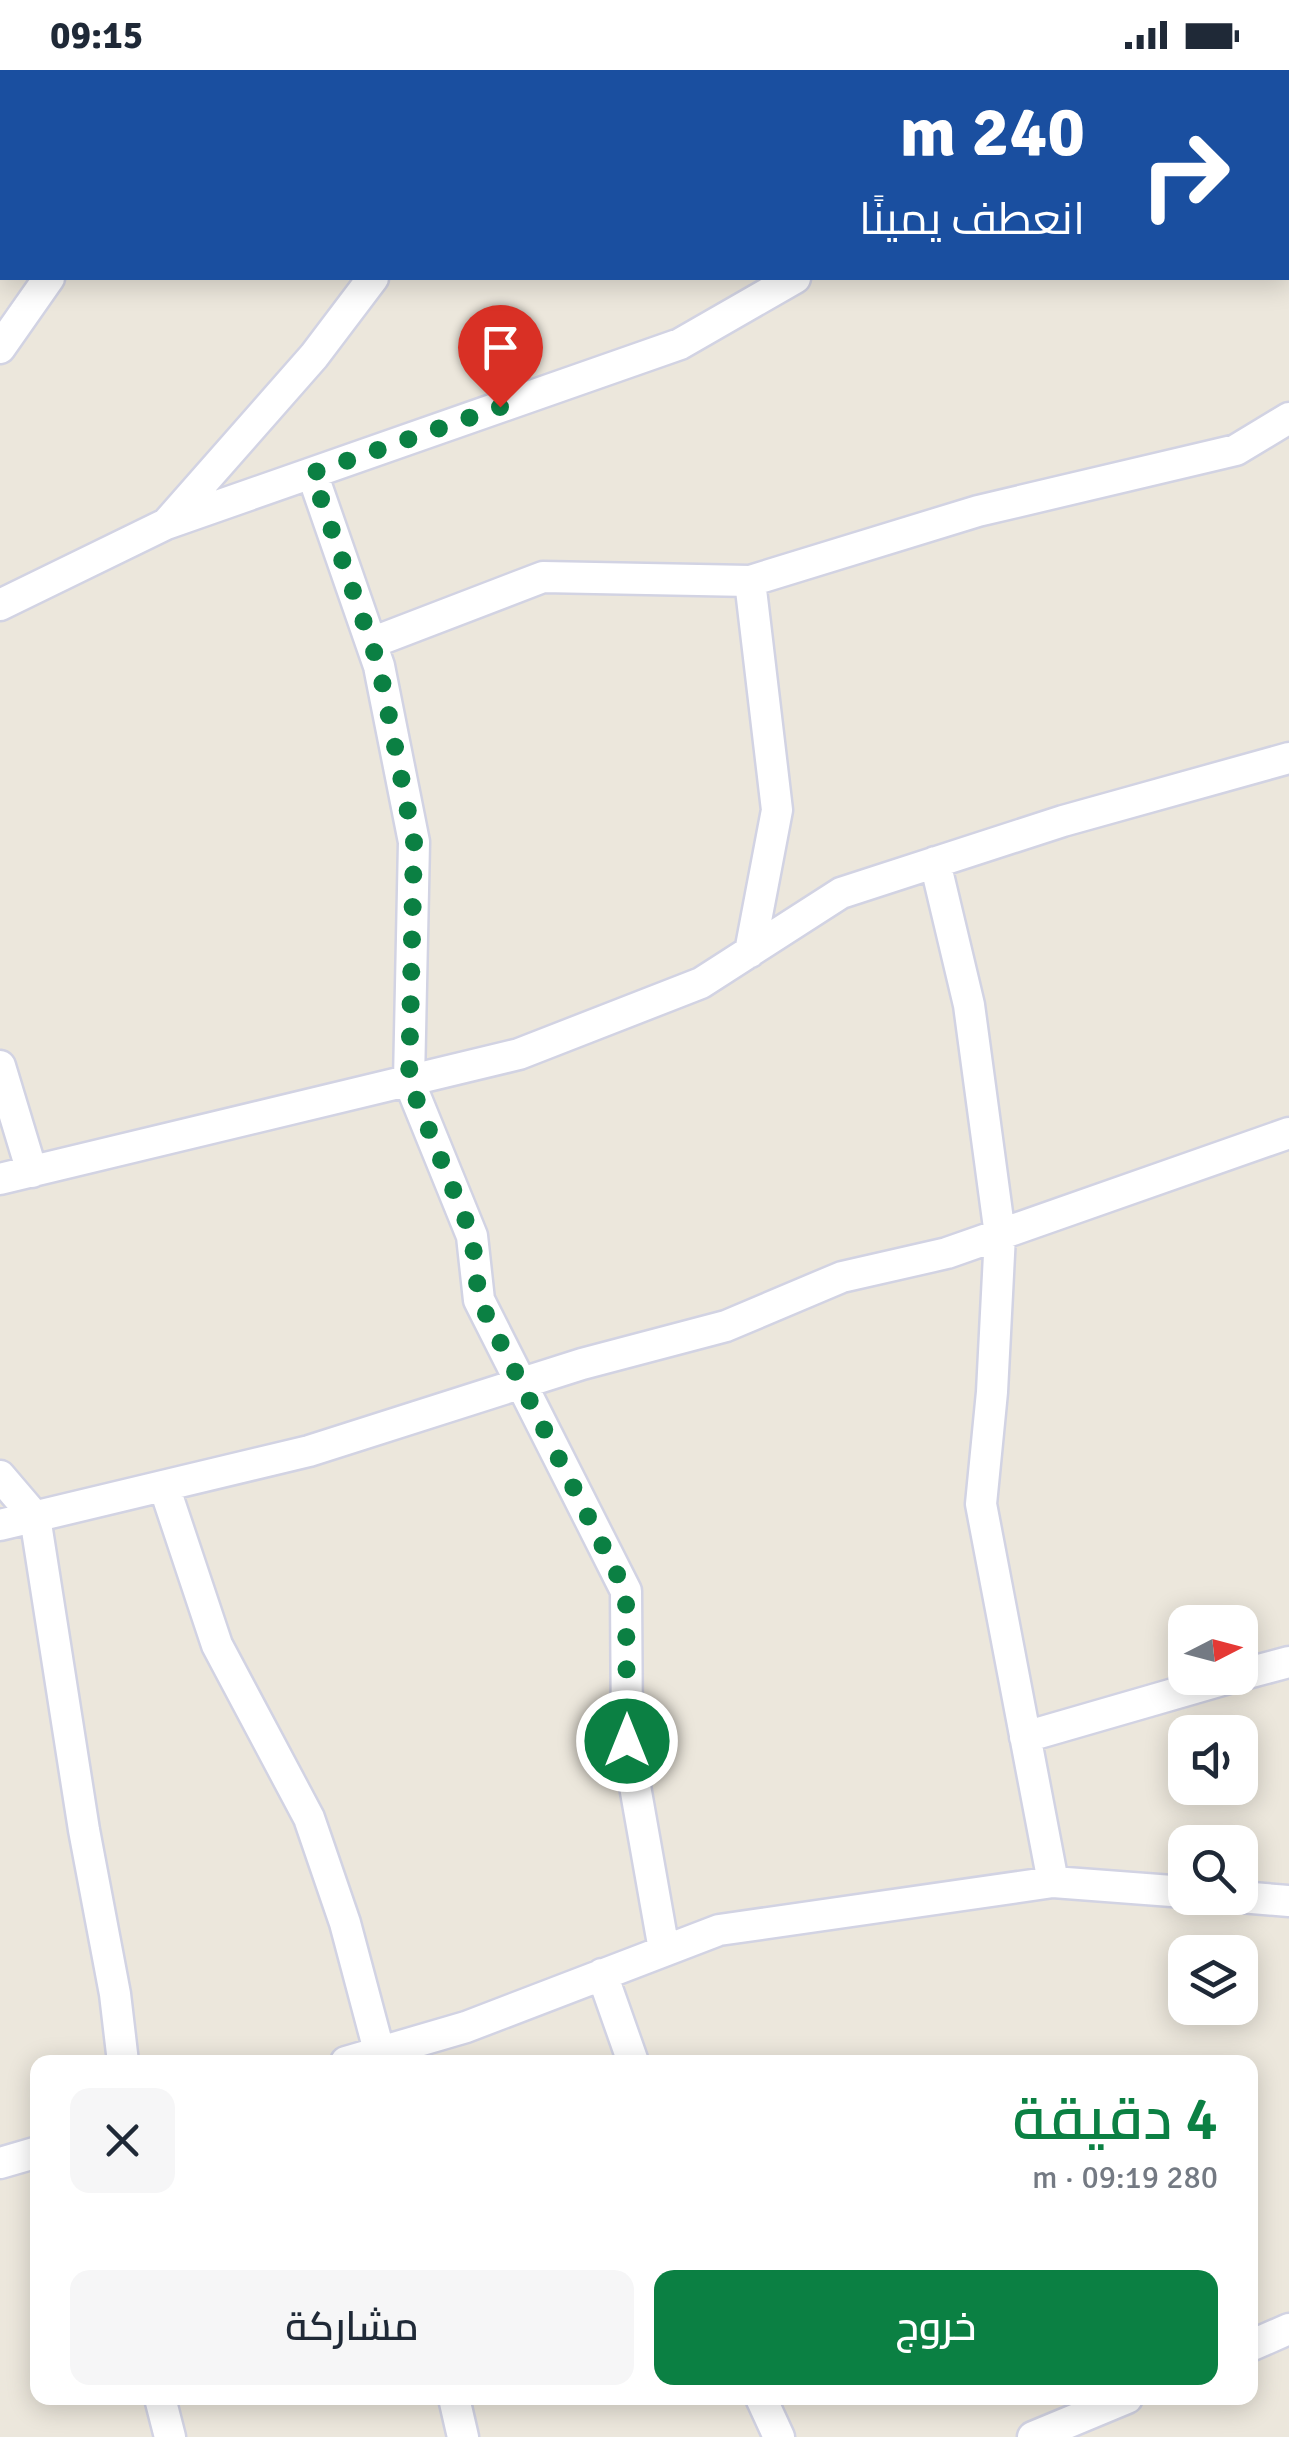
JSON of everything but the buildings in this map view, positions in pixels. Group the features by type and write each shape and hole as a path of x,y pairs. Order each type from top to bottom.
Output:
{"street":[{"path":"0,348 48,280"},
{"path":"166,524 314,356 371,280"},
{"path":"0,605 166,524 680,344 792,280"},
{"path":"371,643 543,577 750,582 978,511 1236,450 1289,418"},
{"path":"312,473 371,643 414,842 409,1081 472,1236 479,1300 626,1592 627,1741 664,1950"},
{"path":"750,582 777,810 750,952"},
{"path":"0,1180 518,1054 701,983 840,893 1062,821 1289,758"},
{"path":"935,862 968,1004 1000,1235 992,1392 981,1504 1054,1882"},
{"path":"0,1066 32,1172"},
{"path":"0,1525 310,1451 518,1384 726,1326 842,1277 947,1253 1289,1133"},
{"path":"0,1476 35,1517 84,1830 115,1994 121,2055"},
{"path":"164,1486 217,1645 309,1818 345,1923 379,2055"},
{"path":"1258,1670 1289,1662"},
{"path":"1025,1737 1171,1695"},
{"path":"388,2055 719,1930 1054,1882 1168,1891"},
{"path":"1258,1898 1289,1901"},
{"path":"602,1974 631,2055"},
{"path":"0,2163 30,2154"},
{"path":"1258,2343 1289,2329"},
{"path":"162,2405 170,2437"},
{"path":"456,2405 463,2437"},
{"path":"764,2405 780,2437"},
{"path":"1033,2437 1109,2405"}],"route":[{"path":"500,407 312,473 379,666 414,842 409,1081 472,1236 479,1300 626,1592 627,1741"}]}
